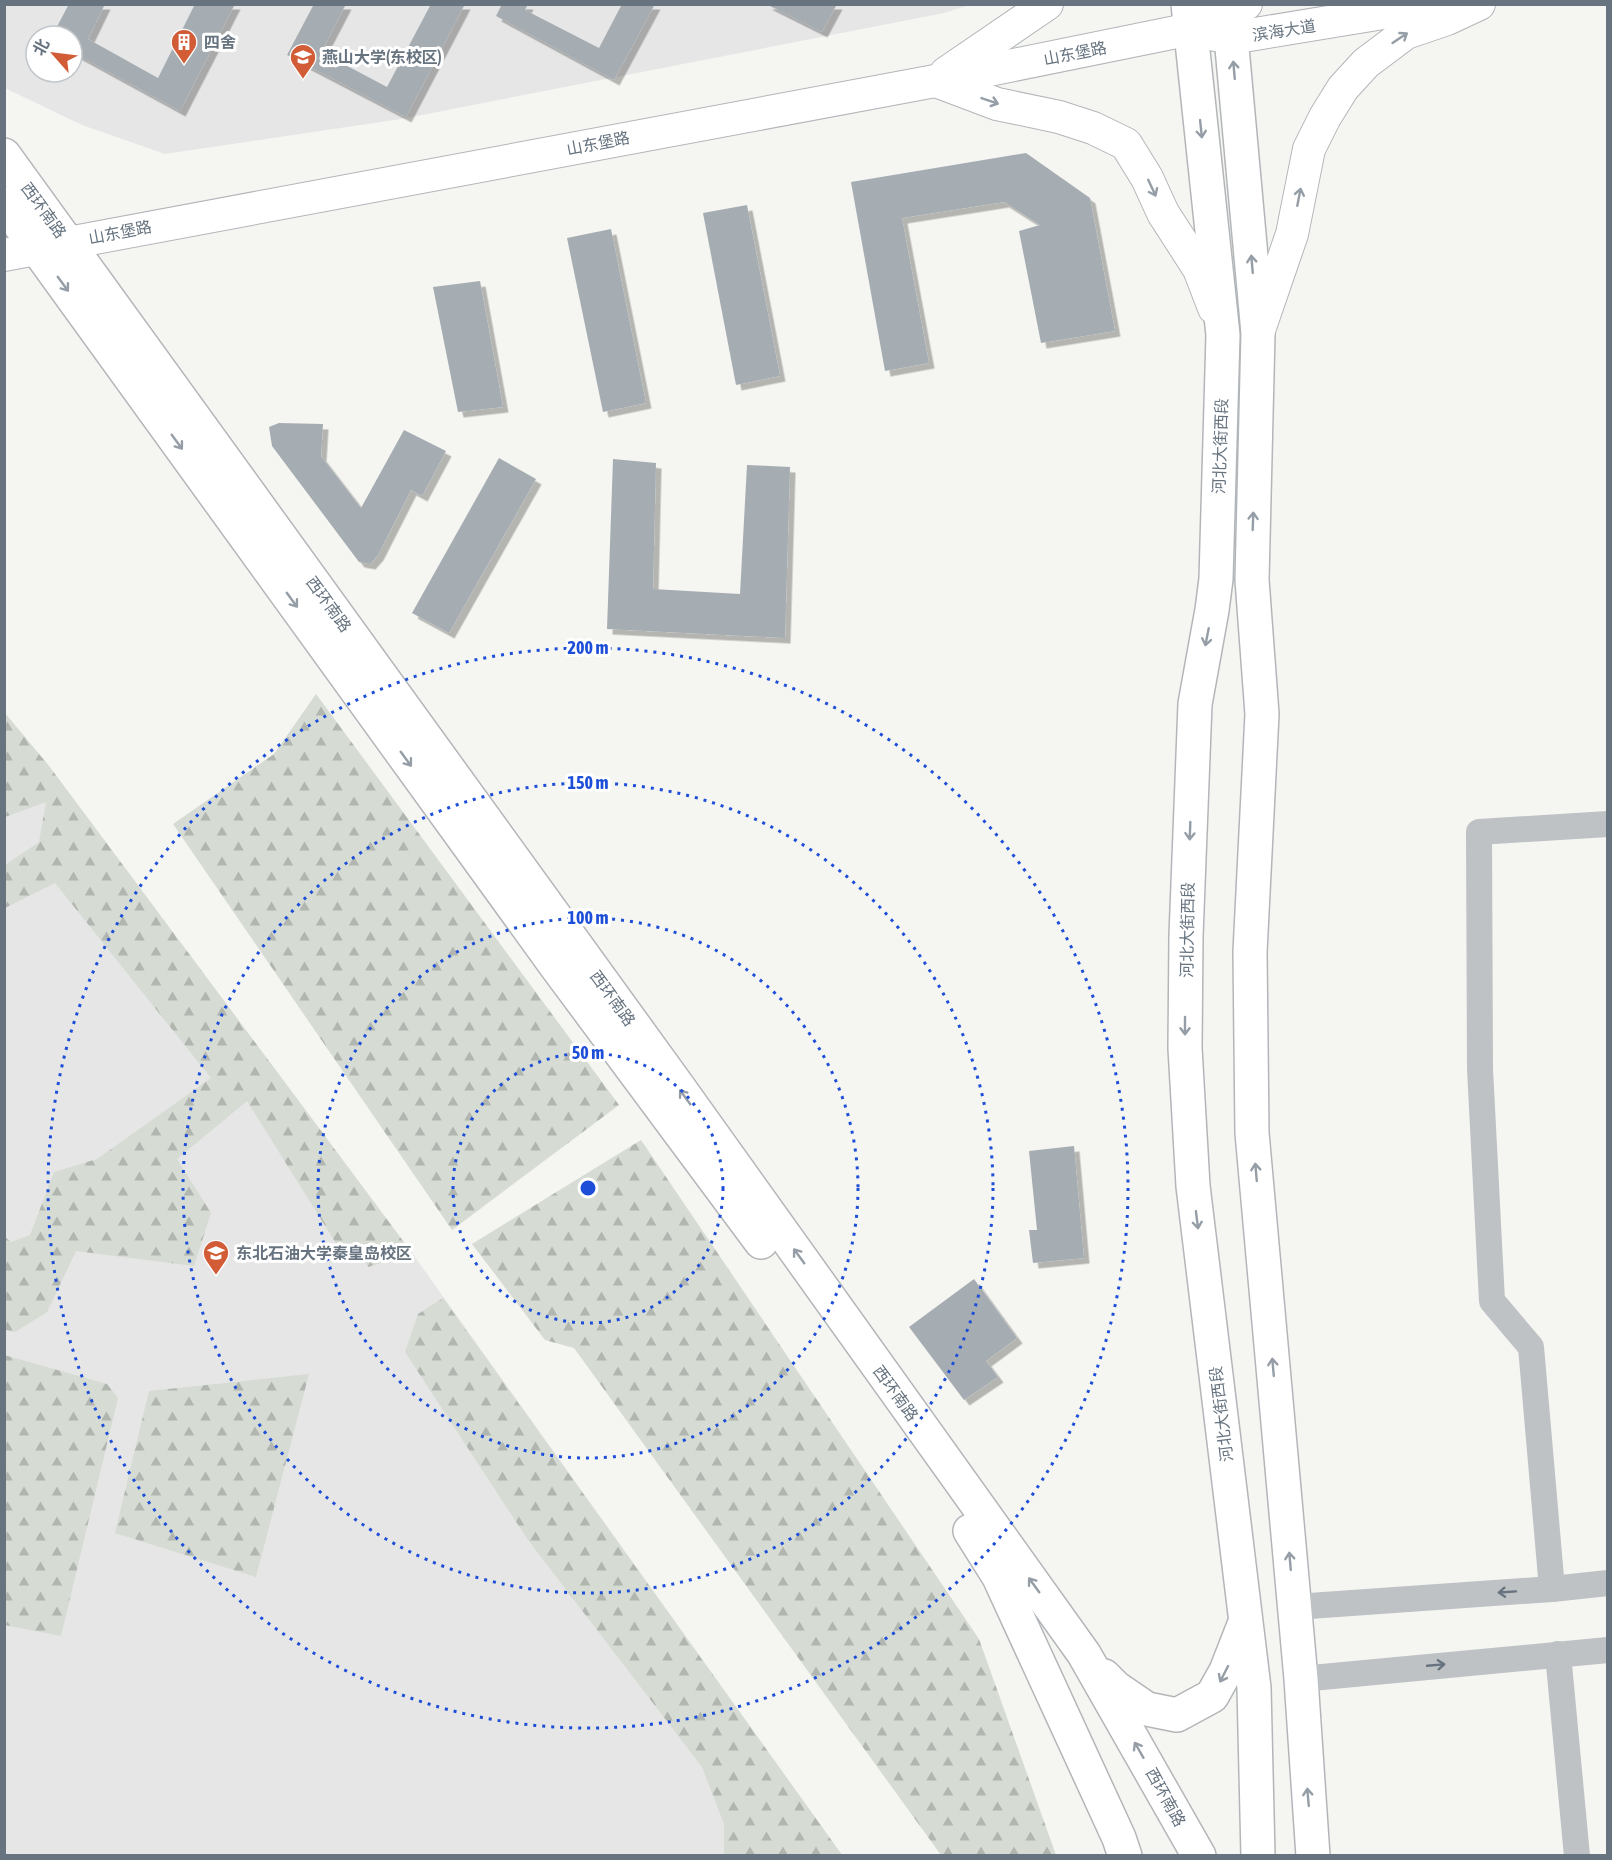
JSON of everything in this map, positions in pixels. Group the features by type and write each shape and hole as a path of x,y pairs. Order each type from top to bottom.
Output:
{"highway":[{"path":"1233,14 1258,333 1252,580 1262,714 1250,952 1252,1133 1301,1679 1313,1856"},
{"name":"河北大街西段","path":"1189,17 1223,335 1216,579 1195,704 1186,936 1185,1048 1193,1185 1254,1688 1258,1856"},
{"name":"西环南路","path":"4,155 52,245 556,966 934,1473 999,1577 1114,1827 1125,1856"},
{"name":"西环南路","path":"4,203 52,245 663,1066 1084,1654 1199,1856"},
{"path":"1084,1654 1115,1687 1147,1709 1177,1715 1212,1696 1226,1671 1246,1620"}],"main road":[{"path":"935,81 1047,4"},
{"name":"滨海大道","path":"1189,17 1438,4"},
{"path":"1258,333 1292,234 1309,149 1343,88 1366,63 1406,33 1479,4"},
{"name":"山东堡路","path":"4,255 935,81 1189,17"},
{"path":"935,81 997,104 1059,117 1093,128 1126,144 1147,178 1163,213 1199,269 1223,335"}],"street":[{"path":"1552,1589 1531,1347 1492,1301 1480,1069 1479,832 1608,824"},
{"path":"1294,1607 1608,1583"},
{"path":"1301,1679 1608,1650"},
{"path":"1558,1654 1577,1856"}],"shaded area":[{"name":"燕山大学(东校区)","path":"4,5 969,5 944,13 401,119 165,154 82,125 5,88"},
{"name":"东北石油大学秦皇岛校区","path":"4,713 49,766 412,1253 842,1855 5,1855"}],"green space":[{"path":"316,694 619,1105 452,1230 173,824 274,754"},
{"path":"5,713 49,766 412,1253 368,1267 353,1243 337,1245 247,1101 177,1159 211,1213 194,1266 76,1251 47,1312 15,1332 5,1330 5,1237 11,1242 30,1235 54,1172 97,1159 211,1078 55,883 5,908 5,865 39,842 46,802 5,817"},
{"path":"641,1140 979,1639 1056,1855 941,1855 574,1348 545,1340 472,1244"},
{"path":"443,1298 842,1855 724,1855 724,1824 702,1767 528,1540 405,1352 418,1314"},
{"path":"4,1355 107,1384 118,1398 61,1636 5,1625"},
{"path":"309,1374 256,1577 115,1533 149,1391"}],"building":[{"name":"四舍","path":"69,4 105,4 88,39 158,78 195,4 235,4 180,111 84,59 84,24 58,24"},
{"path":"314,4 346,4 321,52 387,87 431,4 465,4 406,117 287,55"},
{"path":"502,4 528,4 525,10 599,48 622,4 655,4 614,80 496,16"},
{"path":"766,4 837,4 822,32"},
{"path":"1026,153 1090,198 1115,331 1041,343 1019,231 1040,225 1004,202 902,218 929,363 885,371 851,182"},
{"path":"747,205 780,376 736,385 703,213"},
{"path":"611,229 646,403 603,412 567,238"},
{"path":"480,281 503,407 458,412 433,287"},
{"path":"279,423 323,424 321,456 361,508 404,430 446,451 422,496 411,490 378,555 370,564 359,562 272,446 269,427"},
{"path":"499,458 536,479 449,633 412,613"},
{"path":"613,459 656,463 653,589 740,594 747,465 790,467 785,638 607,629"},
{"path":"1074,1146 1084,1258 1033,1263 1029,1230 1037,1230 1029,1151"},
{"path":"974,1279 1017,1338 986,1361 998,1377 964,1400 909,1327"}],"place":[{"name":"四舍","path":"184,65"},
{"name":"燕山大学(东校区)","path":"303,80"},
{"name":"东北石油大学秦皇岛校区","path":"216,1276"}]}
